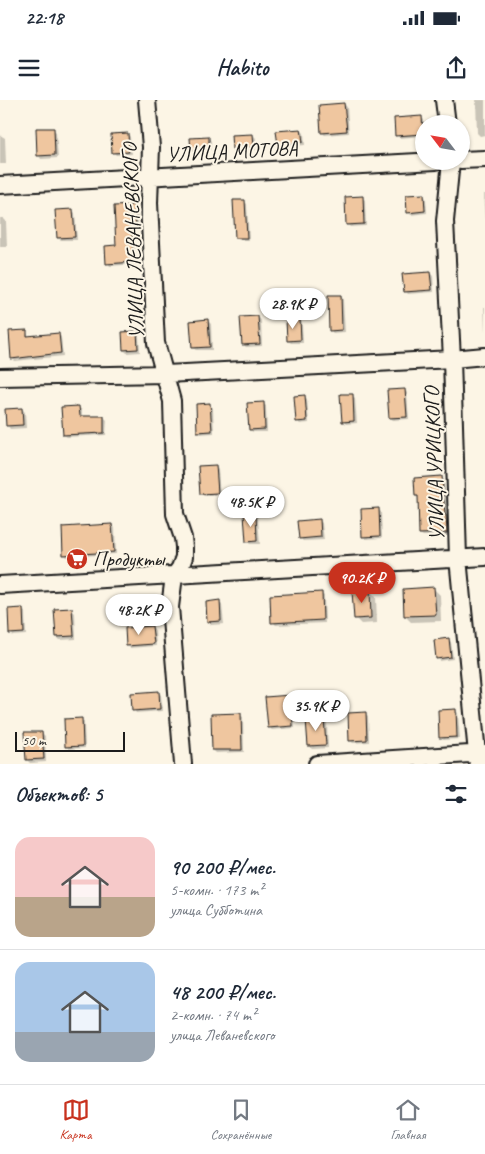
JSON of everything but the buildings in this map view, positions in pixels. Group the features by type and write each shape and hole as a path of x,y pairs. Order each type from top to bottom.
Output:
{"street":[{"name":"УЛИЦА ЛЕВАНЕВСКОГО","path":"147,100 151,147 149,203 156,343 172,401 175,514 184,547 182,562 174,576 170,607 183,764"},
{"path":"444,100 446,115"},
{"path":"470,160 485,159"},
{"name":"УЛИЦА МОТОВА","path":"0,185 415,162"},
{"name":"УЛИЦА УРИЦКОГО","path":"450,170 445,222 452,359 458,558 480,757"},
{"path":"0,377 166,374 485,356"},
{"path":"0,586 485,557"},
{"path":"317,764 480,757"}],"place":[{"name":"Продукты","path":"77,559"}]}
